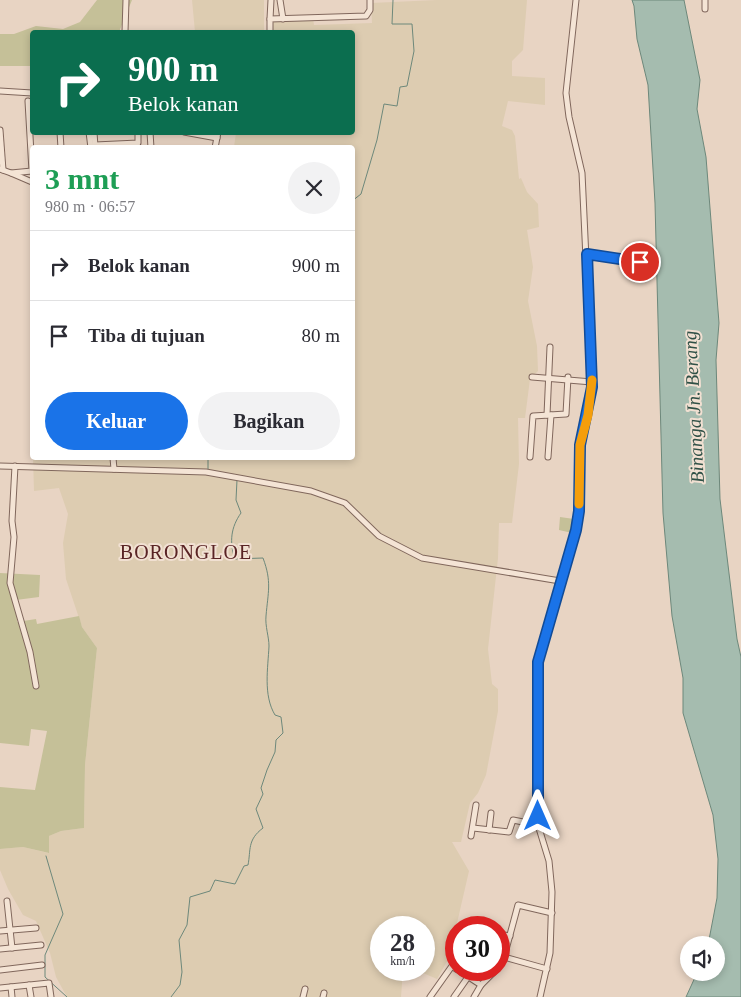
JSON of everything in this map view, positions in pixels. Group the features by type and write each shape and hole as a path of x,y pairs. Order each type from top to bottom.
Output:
{"street":[{"path":"125,30 126,0"},
{"path":"270,30 271,0"},
{"path":"280,0 282,19"},
{"path":"270,19 363,17 369,13 370,0"},
{"path":"540,997 547,969 552,913 549,861 538,824 539,713 536,674 538,659 578,520 580,445 588,415 592,380 582,173 569,117 566,94 576,0"},
{"path":"705,0 705,9"},
{"path":"0,91 30,93"},
{"path":"28,101 31,145"},
{"path":"0,130 2,170 30,181"},
{"path":"116,145 138,143 138,135"},
{"path":"11,173 30,171"},
{"path":"587,254 651,264"},
{"path":"548,457 549,415 547,378 550,347"},
{"path":"532,377 592,380"},
{"path":"530,457 532,416 566,414 568,379"},
{"path":"113,460 114,469"},
{"path":"0,466 206,472 322,493 345,503 379,536 422,558 560,581"},
{"path":"15,466 12,521 14,537 10,583 30,652 36,686"},
{"path":"471,836 476,805"},
{"path":"489,830 491,812"},
{"path":"473,828 510,832 513,820 538,824"},
{"path":"7,901 8,930 12,948"},
{"path":"510,936 518,905 552,913"},
{"path":"0,931 36,928"},
{"path":"0,949 41,945"},
{"path":"510,958 547,969"},
{"path":"0,970 42,965"},
{"path":"430,997 445,976"},
{"path":"454,997 465,981"},
{"path":"474,981 481,985"},
{"path":"474,997 485,981"},
{"path":"0,988 49,983 51,997"},
{"path":"30,985 31,997"},
{"path":"11,987 12,997"},
{"path":"303,997 305,989"}],"shaded area":[{"path":"97,0 132,0 120,30 30,30 30,66 0,66 0,34 14,34 36,26 63,29 80,22"},
{"path":"192,0 264,0 264,30 195,30"},
{"path":"437,0 527,0 523,50 512,61 512,76 545,78 545,105 508,101 502,126 512,130 515,136 519,179 521,178 527,192 538,204 539,227 527,230 533,267 528,301 537,346 538,371 530,379 525,418 518,418 519,464 512,523 499,523 498,558 488,649 492,684 498,689 498,711 486,775 478,793 470,803 461,842 452,842 469,871 459,916 445,916 445,965 437,979 435,978 435,916 370,916 370,981 402,981 401,997 67,997 56,977 50,953 36,921 23,915 8,889 0,870 0,849 23,847 48,853 49,836 61,831 84,828 85,765 97,648 82,627 66,579 63,543 68,514 59,488 34,491 33,460 355,460 355,145 234,145 236,135 355,135 355,30 270,30 271,20 313,18 314,25 372,23 371,3"},
{"path":"560,517 574,519 572,533 559,530"},
{"path":"0,573 40,575 39,597 16,600 17,622 36,619 37,624 79,616 82,627 97,648 85,765 84,828 61,831 49,836 49,853 23,847 0,849 0,787 35,790 47,731 31,729 29,746 0,743"}],"water":[{"name":"Binanga Jn. Berang","path":"632,0 684,0 700,80 697,109 706,157 719,323 716,360 720,499 737,639 741,657 741,997 686,997 693,981 725,981 725,936 710,936 717,898 718,859 713,815 683,713 683,678 672,616 663,513 655,203 648,85 637,39"}],"waterway":[{"path":"355,199 361,194 377,140 384,104 397,106 400,87 407,86 414,51 412,24 392,24 393,0"},
{"path":"208,460 208,470 212,471"},
{"path":"171,997 180,985 182,972 179,940 187,925 190,897 210,891 215,880 235,884 244,866 248,865 252,841 263,828 256,809 263,794 261,788 275,752 276,740 283,733 281,717 275,715 271,707 268,690 269,646 266,620 269,587 266,566 263,558 235,559 232,547 233,529 241,513 236,500 237,480"},
{"path":"46,856 63,914 45,955 45,977 67,997"}],"slow traffic":[{"path":"579,504 580,445 588,415 592,380"}],"district":[{"name":"BORONGLOE","path":"186,552"}],"route":[{"path":"538,816 539,713 536,674 538,659 578,520 580,445 588,415 592,387 587,254 640,262"}]}
